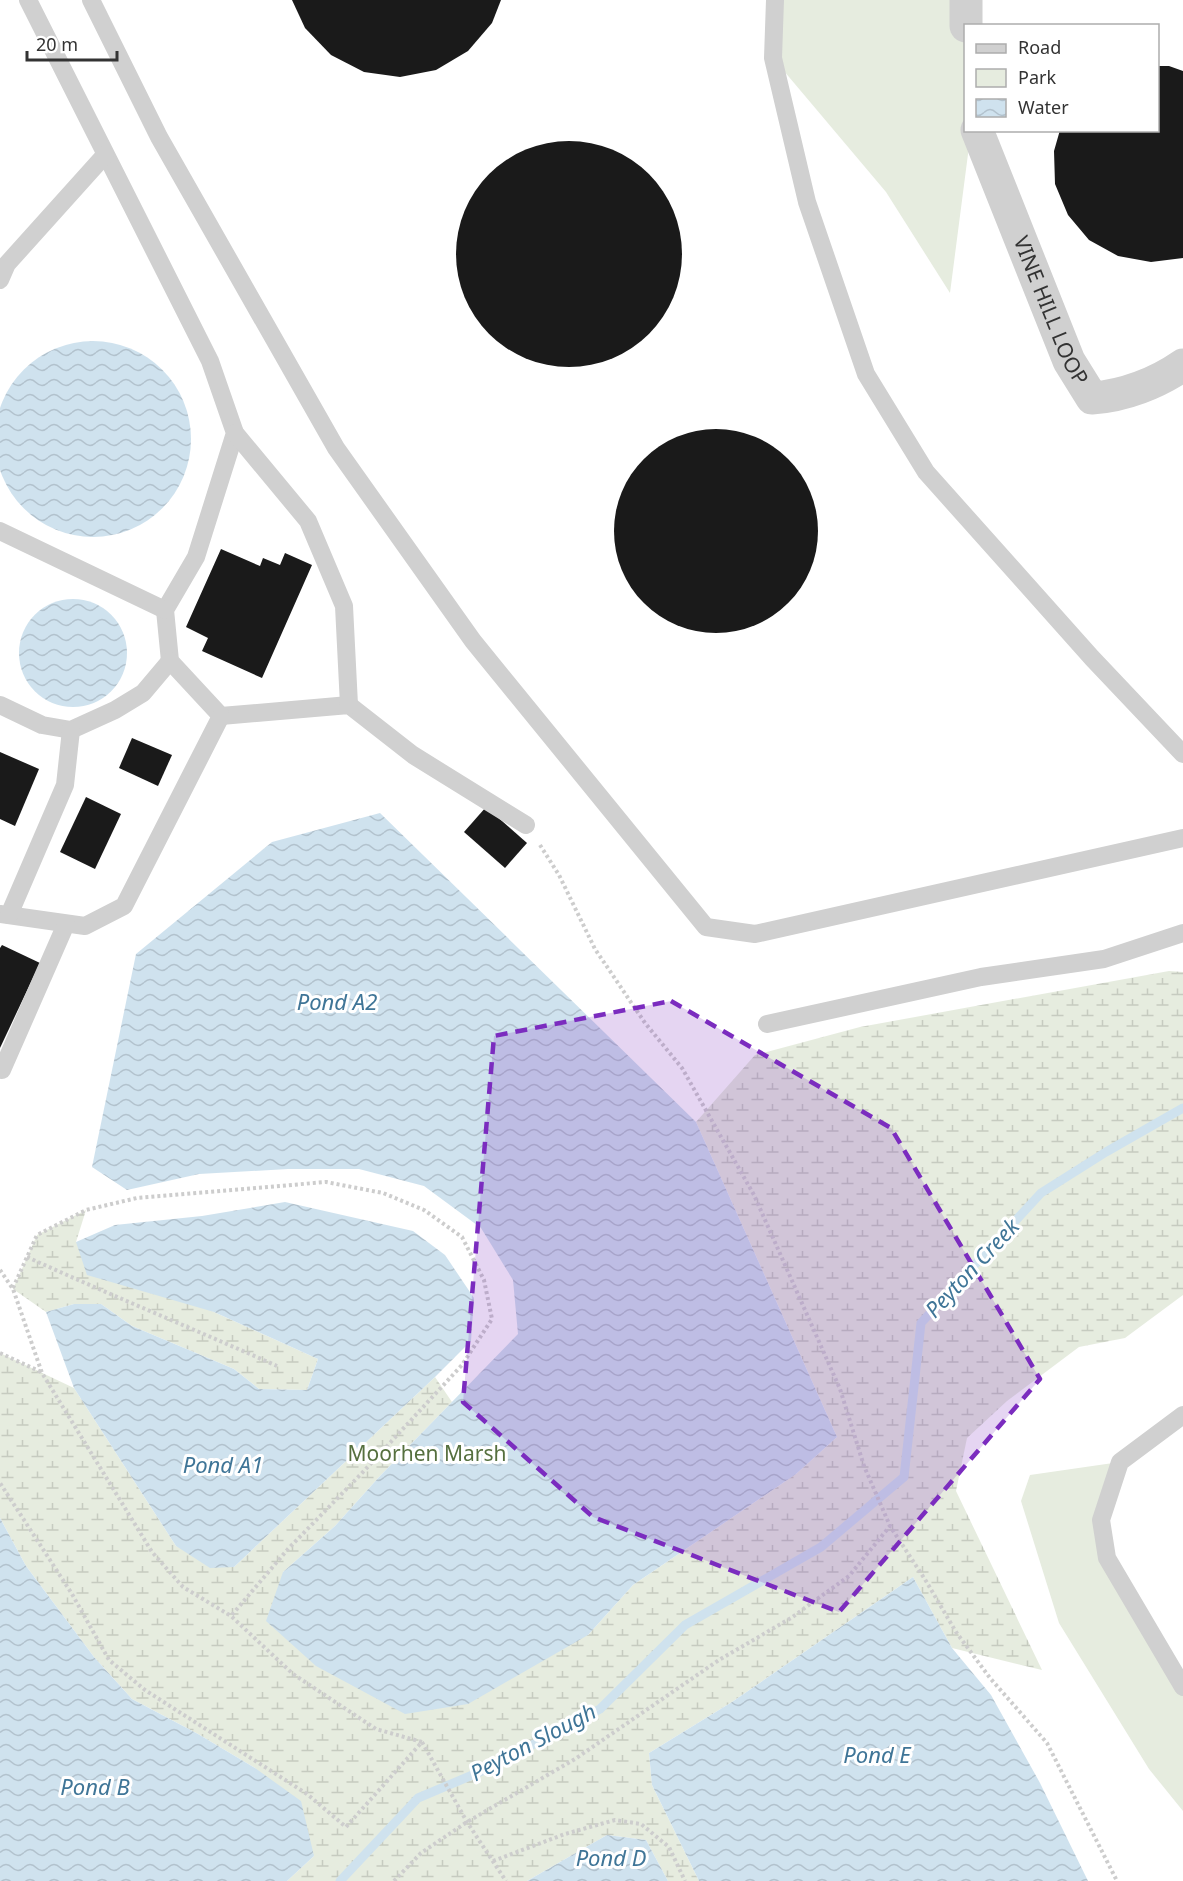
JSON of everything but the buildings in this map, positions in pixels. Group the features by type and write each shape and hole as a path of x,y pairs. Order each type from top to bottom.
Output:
{"street":[{"path":"966,0 966,24"},
{"name":"VINE HILL LOOP","path":"978,132 1068,361 1092,398 1114,397 1169,375 1183,365"}],"lane":[{"path":"28,0 210,362 235,433 308,521 344,606 349,705"},
{"path":"91,0 159,138 336,448 473,641 706,927 755,934 1183,838"},
{"path":"775,0 773,58 805,190 866,374 926,472 1092,658 1183,754"},
{"path":"2,268 105,155"},
{"path":"222,716 170,662 165,610 196,557 235,433"},
{"path":"0,531 165,610"},
{"path":"0,705 42,725 71,730 116,710 143,693 170,662"},
{"path":"222,716 349,705 413,755 526,825"},
{"path":"71,730 65,785 4,914 85,926 124,906 222,716"},
{"path":"1,1071 66,924"},
{"path":"767,1024 981,977 1104,959 1183,933"},
{"path":"1183,1415 1120,1462 1101,1520 1107,1558 1183,1687"}],"path":[{"path":"526,825 559,875 595,949 645,1023 682,1068 754,1195 840,1389 864,1466 890,1526 956,1632 990,1678 1047,1743 1117,1881"},
{"path":"13,1289 37,1235 86,1210 137,1198 326,1182 384,1193 424,1210 462,1237 484,1280 492,1319 462,1365 288,1549 231,1616"},
{"path":"27,1257 105,1293 186,1325 277,1366"},
{"path":"0,1270 13,1289 42,1372 152,1552 183,1587 231,1616 293,1674 376,1729 422,1742 467,1822 506,1881"},
{"path":"0,1353 42,1372"},
{"path":"0,1484 72,1594 109,1660 145,1690 307,1794 346,1827 422,1742"},
{"path":"394,1881 421,1853 467,1822 576,1759 719,1660 791,1618 849,1576 890,1526"},
{"path":"493,1861 565,1834 615,1820 641,1824 669,1847 685,1881"}],"highlighted area":[{"path":"671,1001 891,1128 1040,1379 839,1612 593,1517 463,1402 494,1036"}],"green space":[{"path":"775,0 966,0 964,132 971,132 950,293 886,192 773,58"},
{"path":"1169,971 1183,972 1183,1295 1125,1338 1079,1347 1007,1401 967,1438 956,1491 1042,1670 952,1648 913,1577 732,1702 649,1753 652,1785 699,1881 668,1881 646,1840 607,1835 527,1881 287,1881 314,1856 255,1768 132,1699 94,1657 26,1566 0,1518 0,1353 74,1388 176,1546 234,1567 435,1377 452,1402 335,1526 283,1572 588,1635 633,1585 796,1474 837,1437 696,1122 755,1055 860,1027"},
{"path":"86,1210 76,1242 214,1312 318,1359 307,1390 259,1389 234,1369 132,1326 101,1304 74,1304 46,1312 13,1289 37,1235"},
{"path":"1120,1462 1101,1520 1107,1558 1183,1687 1183,1811 1149,1769 1059,1623 1021,1501 1030,1475"}],"water":[{"path":"74,342 112,342 148,357 163,369 175,384 184,401 191,429 190,458 175,494 163,509 148,521 112,536 74,536 38,521 23,509 11,494 -1,468 -1,410 11,384 23,369 38,357"},
{"path":"73,599 94,603 111,615 123,632 127,653 123,674 111,691 94,703 73,707 52,703 35,691 23,674 19,653 23,632 35,615 52,603"},
{"name":"Pond A2","path":"380,813 696,1122 837,1437 796,1474 633,1585 588,1635 468,1704 405,1714 316,1666 266,1621 283,1572 335,1526 379,1477 518,1334 513,1280 481,1228 424,1186 359,1169 288,1169 199,1174 127,1190 92,1167 136,954 272,842"},
{"name":"Pond A1","path":"285,1202 413,1231 445,1255 474,1298 471,1341 234,1567 210,1568 176,1546 74,1388 46,1312 74,1304 101,1304 132,1326 234,1369 259,1389 307,1390 318,1359 214,1312 87,1275 76,1242 115,1225 202,1216"},
{"name":"Pond B","path":"0,1518 26,1566 94,1657 132,1699 255,1768 301,1801 314,1856 287,1881 0,1881"},
{"name":"Pond E","path":"913,1577 952,1648 991,1695 1040,1783 1088,1881 699,1881 652,1785 649,1753 732,1702"},
{"name":"Pond D","path":"607,1835 646,1840 668,1881 527,1881"}],"waterway":[{"name":"Peyton Creek","path":"340,1881 418,1798 489,1768 600,1709 685,1625 821,1547 904,1477 921,1323 1041,1193 1183,1108"}],"park label":[{"name":"Moorhen Marsh","path":"427,1454"}],"water label":[{"name":"Peyton Slough","path":"533,1742"}]}
